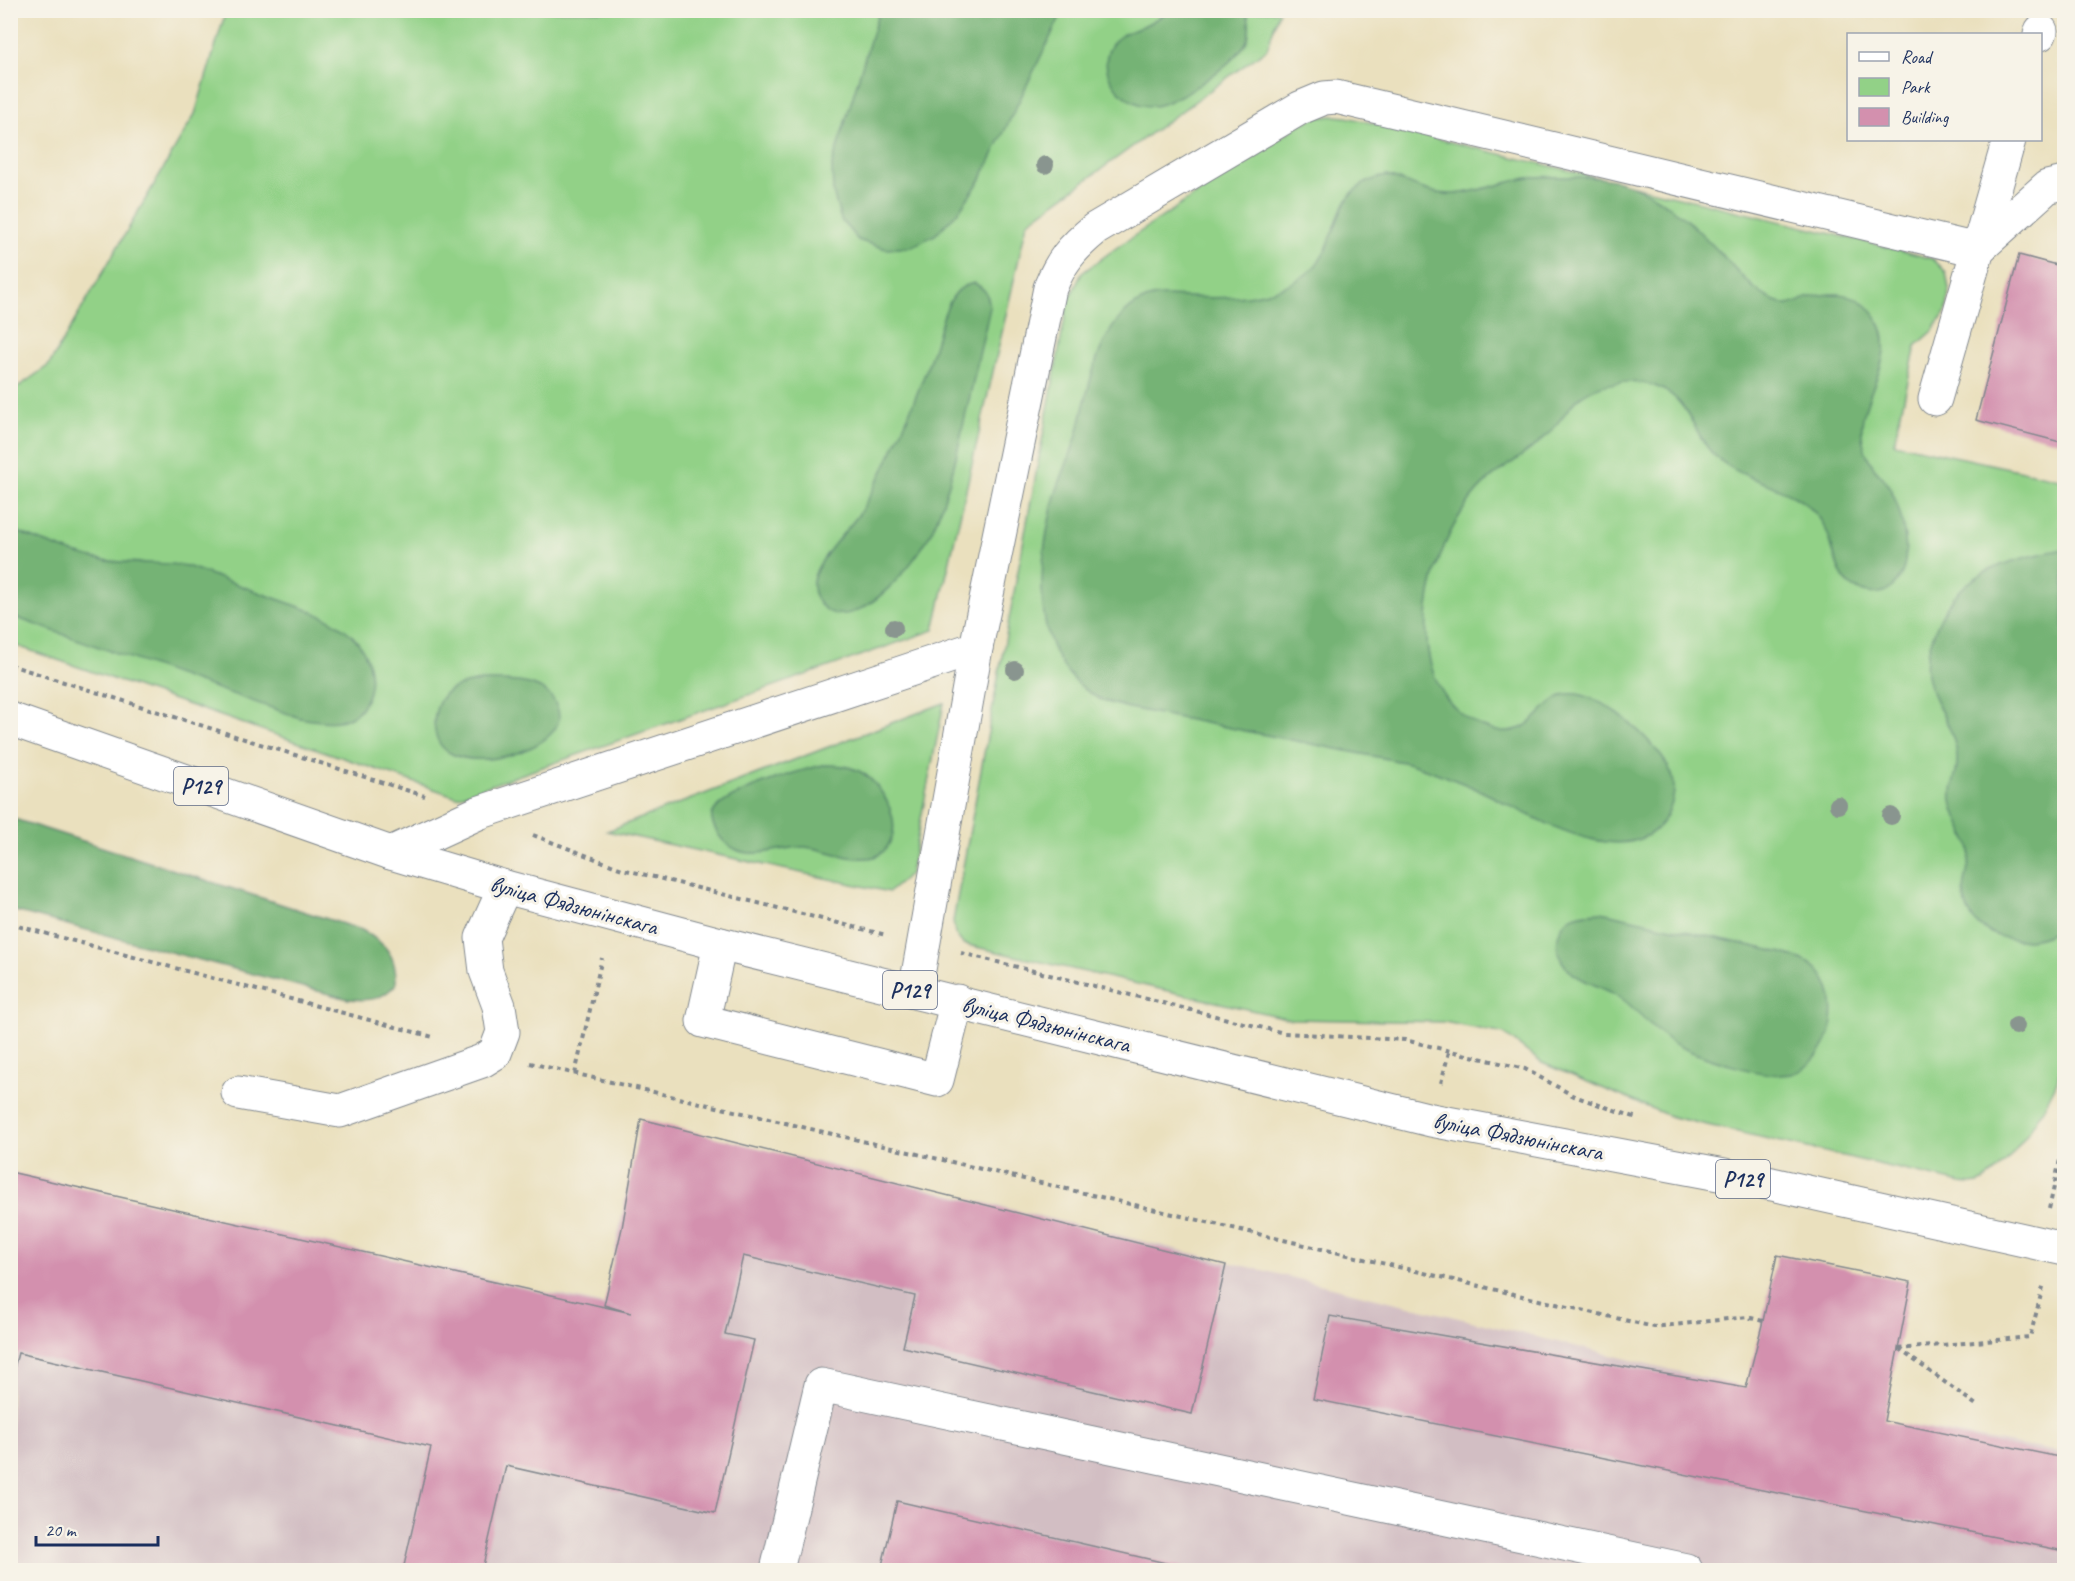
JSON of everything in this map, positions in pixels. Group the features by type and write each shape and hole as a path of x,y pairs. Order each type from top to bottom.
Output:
{"main road":[{"path":"915,992 976,648 1050,288 1059,267 1070,251 1095,230 1313,102 1324,98 1346,98 1977,250"},
{"path":"1935,399 2009,141"},
{"path":"1977,250 2048,187 2064,183"},
{"path":"391,853 478,813 976,648"},
{"name":"вуліца Фядзюнінскага","path":"10,719 391,853 505,887 720,944 1431,1120 1773,1184 2059,1247"},
{"path":"238,1093 340,1111 482,1061 495,1053 503,1032 499,1006 486,971 482,938 505,887"},
{"path":"720,944 703,1021 937,1080 957,1001"},
{"path":"777,1570 821,1385 1686,1570"}],"path":[{"path":"10,665 478,813 622,869 1284,1033 1405,1040 1525,1069"},
{"path":"10,924 437,1038"},
{"path":"574,1074 602,958"},
{"path":"495,1053 574,1074 1654,1328 1747,1317 1763,1321"},
{"path":"2048,1215 2064,1142"},
{"path":"1979,1407 1898,1349 2030,1337 2059,1247"}],"shaded area":[{"path":"641,1119 1746,1388 1777,1255 1911,1282 1884,1421 2064,1453 2064,1570 11,1570 11,1172 604,1305"}],"green space":[{"path":"1171,10 1247,11 1250,28 1248,38 1243,47 1222,68 1192,89 1164,103 1154,106 1141,105 1119,91 1111,80 1107,69 1107,56 1112,45 1122,35"},
{"path":"226,11 1279,11 1267,49 1027,223 934,630 457,797 11,644 10,393 49,365 195,114"},
{"path":"879,11 1063,11 981,179 959,211 935,235 911,247 886,249 858,240 841,220 833,192 832,165"},
{"path":"1317,117 1347,117 1903,251 1933,259 1946,272 1949,289 1947,310 1933,331 1916,346 1894,443 2064,480 2064,1050 2055,1086 2034,1124 2004,1164 1983,1181 1975,1184 1961,1183 1672,1117 1542,1063 1504,1034 1444,1022 1290,1019 963,944 955,934 953,921 1068,301 1082,273 1116,248 1302,123"},
{"path":"1387,176 1444,194 1471,192 1536,177 1595,178 1628,184 1656,197 1681,215 1748,282 1767,297 1786,305 1827,294 1846,295 1870,308 1884,336 1884,354 1862,425 1864,445 1873,466 1886,481 1893,494 1905,537 1904,566 1899,578 1891,588 1885,591 1872,593 1852,587 1839,569 1822,522 1806,504 1724,463 1707,447 1685,410 1675,398 1665,391 1641,383 1615,383 1602,386 1580,397 1542,440 1482,486 1458,518 1444,546 1434,577 1428,609 1427,641 1433,671 1446,697 1467,718 1497,731 1510,731 1528,724 1547,705 1563,695 1577,694 1593,699 1610,709 1627,721 1657,751 1673,778 1674,795 1669,811 1663,821 1646,836 1625,842 1601,841 1548,824 1472,787 1408,763 1109,703 1076,682 1060,661 1050,638 1044,613 1042,586 1043,559 1052,507 1076,438 1093,370 1099,353 1116,322 1136,304 1156,296 1218,298 1249,296 1292,283 1318,263 1344,205 1353,192 1367,182"},
{"path":"974,283 986,293 990,307 954,464 934,526 928,539 904,572 872,602 855,611 839,614 825,609 814,593 815,573 826,555 859,514 884,468 920,387 944,314 951,300 959,290"},
{"path":"10,529 91,558 187,566 320,615 344,629 365,654 370,674 368,695 357,712 343,720 317,721 300,718 11,616"},
{"path":"2064,549 2064,922 2046,936 2035,939 2011,939 1988,932 1979,925 1971,916 1964,899 1970,852 1952,800 1957,767 1955,746 1953,736 1931,690 1926,668 1927,658 1942,614 1968,583 2002,565"},
{"path":"482,681 524,683 543,690 551,696 559,716 558,723 551,734 526,750 494,758 464,758 445,749 434,727 439,702 452,689"},
{"path":"944,703 910,874 889,892 607,831"},
{"path":"823,765 846,766 859,771 867,776 882,793 891,813 893,834 889,844 880,854 870,858 859,858 805,847 753,853 731,847 719,835 713,824 712,815 729,799 762,784"},
{"path":"11,818 362,930 378,940 388,951 394,965 396,984 385,994 374,999 348,999 11,910"},
{"path":"1601,912 1783,953 1809,963 1823,977 1832,1000 1832,1024 1824,1047 1802,1070 1780,1075 1733,1066 1677,1045 1662,1035 1621,998 1578,977 1562,961 1558,948 1561,928 1570,918 1577,915"}],"building":[{"path":"2019,255 2064,267 2064,443 1976,420"},
{"path":"641,1119 1226,1265 1192,1414 903,1347 915,1296 743,1256 725,1334 754,1340 715,1513 506,1466 482,1570 403,1570 431,1447 18,1353 10,1383 10,1172 631,1313 604,1305 622,1228"},
{"path":"1777,1255 1911,1282 1884,1421 2064,1458 2064,1551 1313,1399 1330,1316 1746,1388"},
{"path":"897,1501 1196,1570 881,1570"}]}
